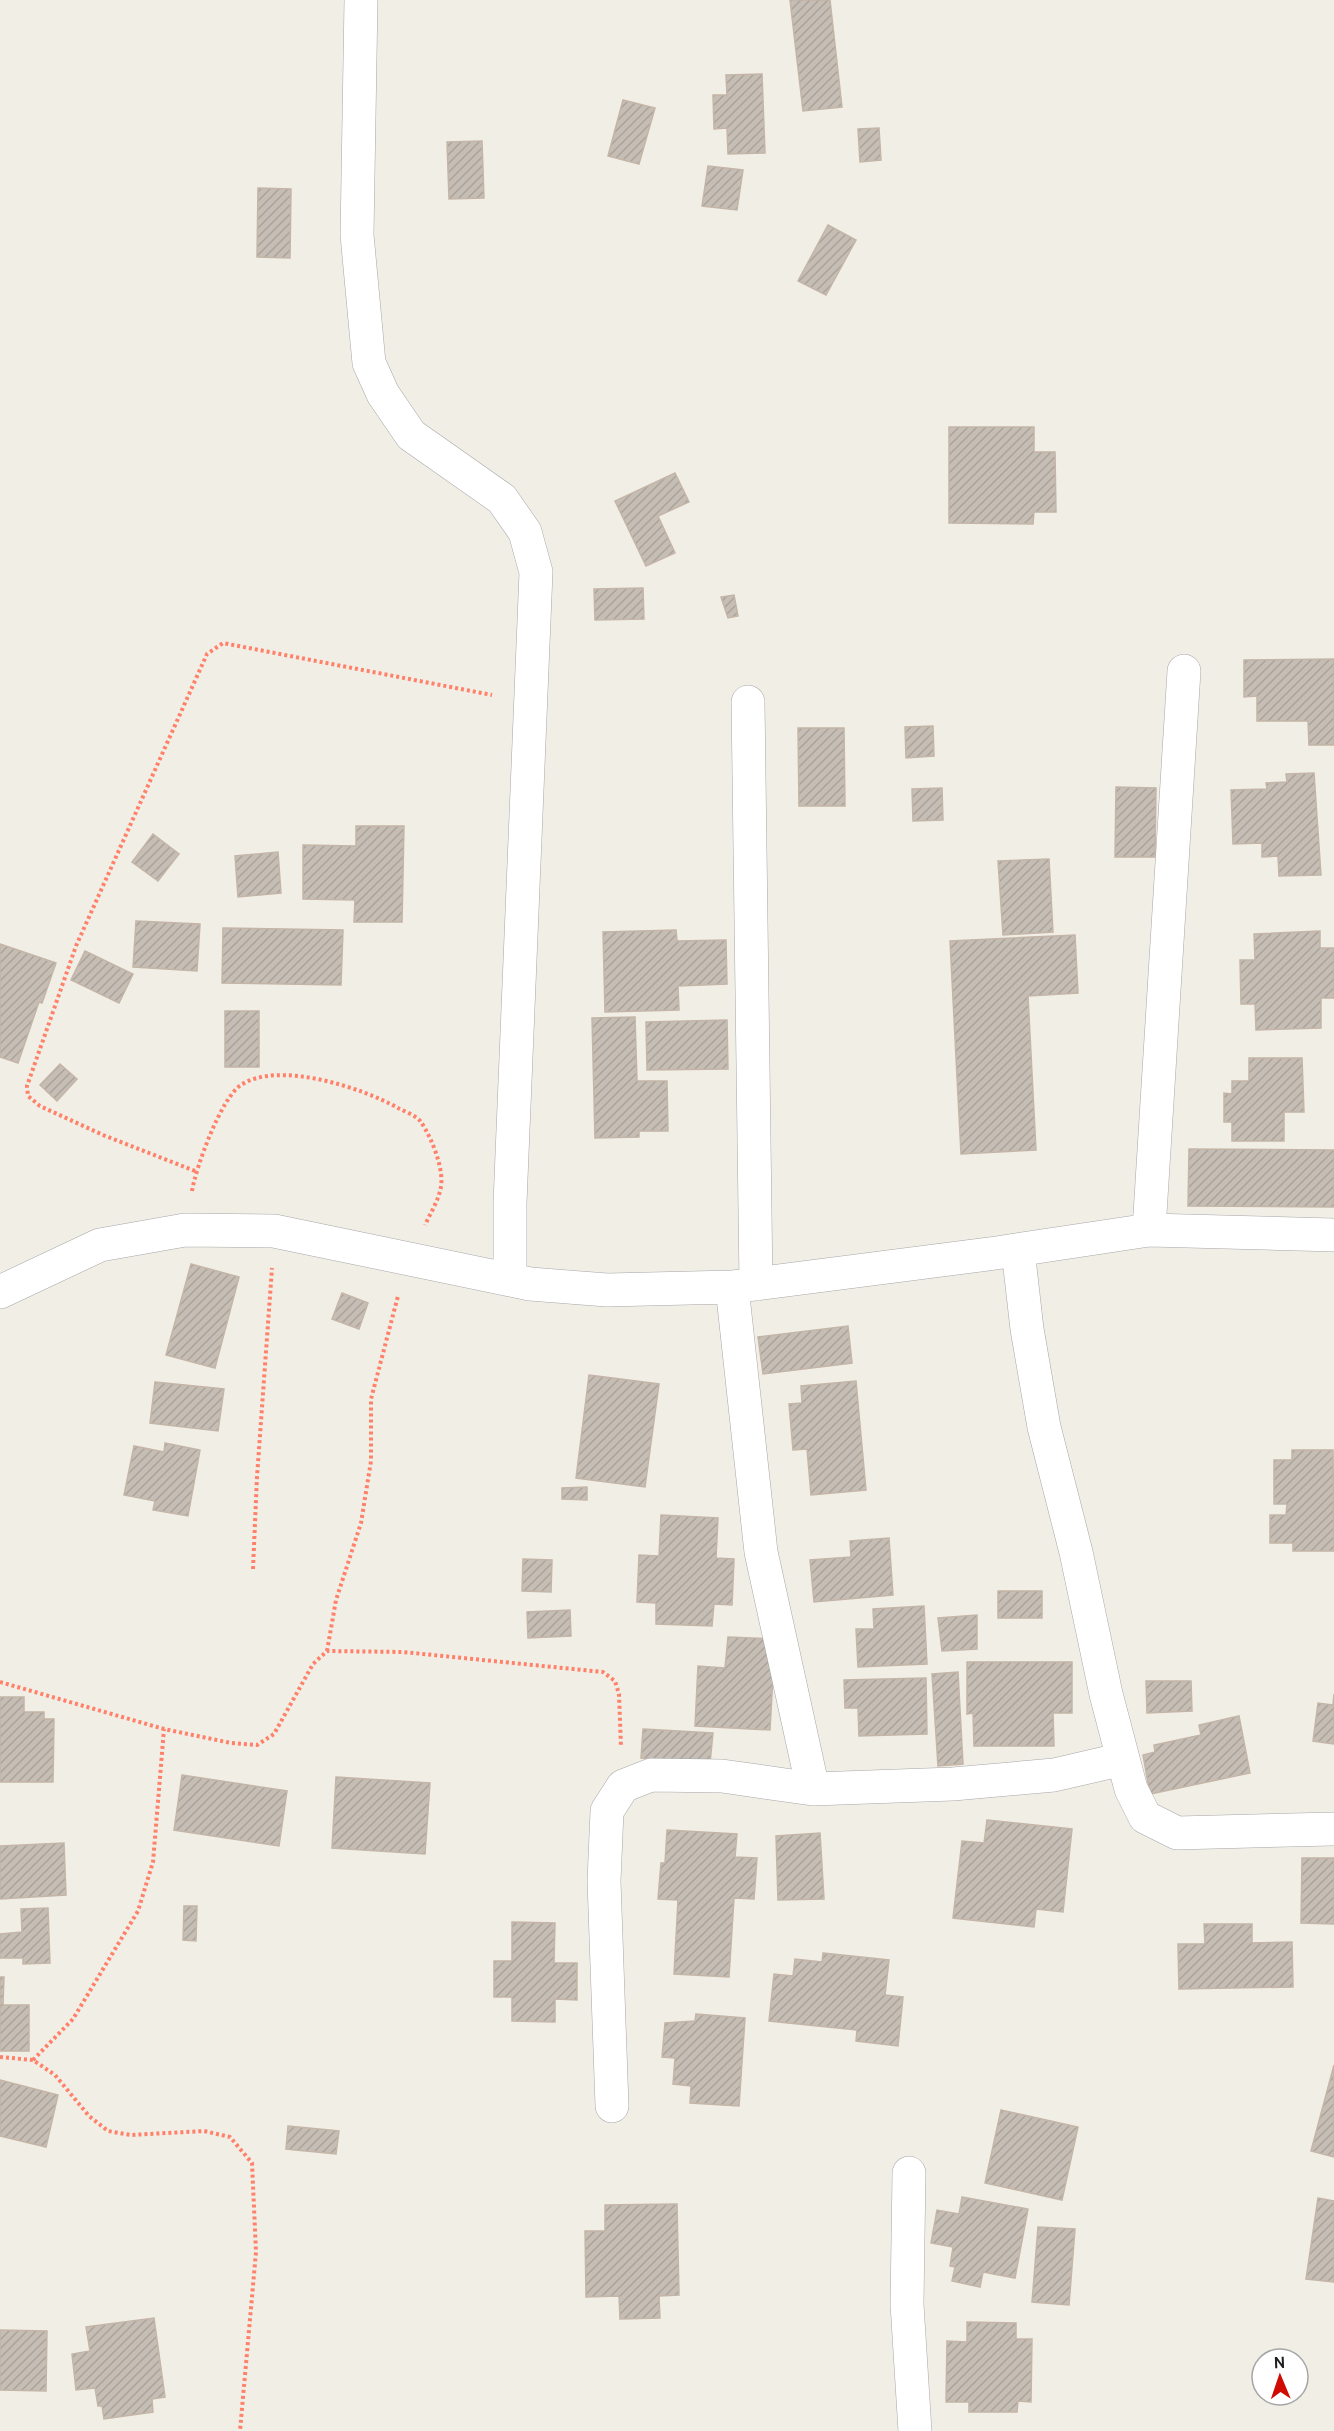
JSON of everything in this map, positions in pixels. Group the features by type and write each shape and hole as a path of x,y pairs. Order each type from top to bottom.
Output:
{"street":[{"path":"361,0 357,235 369,363 382,393 411,435 502,499 525,532 536,572 510,1203 510,1281"},
{"path":"1149,1230 1184,671"},
{"path":"748,702 744,1286 761,1552 813,1789"},
{"path":"0,1292 100,1245 184,1230 274,1231 510,1281 607,1290 744,1286 1018,1250 1149,1230 1334,1236"},
{"path":"1018,1250 1027,1329 1044,1427 1123,1759 1131,1789 1145,1817 1177,1833 1332,1829"},
{"path":"612,2106 604,1881 608,1811 623,1786 651,1774 722,1776 813,1789 953,1784 1054,1776 1123,1759"},
{"path":"909,2173 907,2304 915,2431"}],"path":[{"path":"195,1171 103,1135 40,1106 28,1096 27,1086 76,946 207,654 223,643 531,702"},
{"path":"0,1682 164,1730 231,1743 257,1745 274,1734 313,1664 327,1651 336,1600 361,1523 371,1461 371,1399 376,1378 409,1259 441,1189 437,1153 420,1120 372,1093 314,1078 264,1076 240,1085 223,1109 195,1171 184,1230"},
{"path":"253,1569 274,1231"},
{"path":"327,1651 353,1649 403,1652 603,1672 615,1681 619,1694 623,1786"},
{"path":"33,2060 73,2019 138,1911 153,1862 164,1730"},
{"path":"0,2057 33,2060 55,2074 88,2116 108,2131 131,2135 204,2131 230,2137 252,2163 256,2253 240,2431"}],"building":[{"path":"790,0 830,0 842,107 803,111"},
{"path":"762,74 765,153 728,154 727,128 714,129 713,95 727,95 726,75"},
{"path":"623,100 655,108 639,164 608,156"},
{"path":"879,128 881,160 860,162 858,129"},
{"path":"482,141 484,198 449,199 447,142"},
{"path":"708,166 743,170 737,210 702,206"},
{"path":"258,188 291,189 290,258 257,257"},
{"path":"828,225 856,240 826,295 798,281"},
{"path":"949,427 1034,427 1034,452 1055,452 1056,512 1034,512 1033,524 949,523"},
{"path":"675,473 689,502 658,516 675,553 646,566 615,501"},
{"path":"643,588 644,619 595,620 594,589"},
{"path":"734,595 738,616 728,618 721,597"},
{"path":"1334,659 1334,745 1309,745 1308,721 1257,721 1257,696 1244,697 1244,660"},
{"path":"933,726 934,756 906,758 905,727"},
{"path":"798,728 844,728 845,806 799,806"},
{"path":"1314,773 1321,875 1279,876 1278,856 1262,857 1262,843 1233,844 1231,790 1267,789 1266,783 1287,782 1286,774"},
{"path":"1116,787 1156,788 1155,857 1115,857"},
{"path":"942,788 943,820 913,821 912,789"},
{"path":"356,826 404,826 402,922 354,922 355,900 303,899 303,845 356,846"},
{"path":"153,834 179,854 158,881 132,862"},
{"path":"278,852 281,893 238,897 235,856"},
{"path":"1049,859 1053,932 1003,935 998,861"},
{"path":"136,921 200,924 197,971 133,967"},
{"path":"223,928 343,930 341,985 222,983"},
{"path":"676,930 677,941 726,940 727,984 678,986 679,1010 605,1012 603,932"},
{"path":"1320,931 1320,948 1334,948 1334,998 1321,998 1321,1028 1256,1030 1255,1004 1241,1004 1240,960 1255,960 1254,934"},
{"path":"1075,935 1078,993 1028,996 1036,1150 961,1154 950,941"},
{"path":"0,944 56,963 42,1003 39,1002 18,1063 0,1057"},
{"path":"85,951 133,974 119,1003 71,980"},
{"path":"225,1011 259,1011 259,1067 225,1067"},
{"path":"635,1017 637,1081 667,1081 668,1131 639,1131 639,1137 595,1138 592,1018"},
{"path":"727,1020 728,1069 647,1070 646,1022"},
{"path":"1249,1058 1302,1058 1304,1112 1284,1112 1284,1141 1232,1141 1232,1122 1224,1122 1224,1093 1232,1094 1232,1081 1249,1081"},
{"path":"60,1064 77,1079 57,1101 40,1085"},
{"path":"1189,1149 1334,1150 1334,1207 1188,1206"},
{"path":"191,1264 239,1277 215,1368 166,1355"},
{"path":"342,1293 368,1303 359,1329 332,1319"},
{"path":"848,1326 852,1363 763,1374 758,1337"},
{"path":"589,1375 659,1384 645,1487 576,1478"},
{"path":"856,1381 866,1490 811,1495 807,1449 793,1450 789,1404 802,1403 801,1386"},
{"path":"155,1382 224,1389 218,1431 150,1423"},
{"path":"165,1443 200,1450 188,1516 153,1510 155,1501 124,1495 134,1446 164,1452"},
{"path":"1292,1450 1333,1450 1334,1551 1293,1551 1293,1543 1270,1543 1270,1515 1286,1515 1287,1504 1274,1504 1274,1460 1292,1460"},
{"path":"587,1487 587,1500 562,1499 562,1488"},
{"path":"661,1515 718,1518 716,1558 734,1559 732,1605 714,1604 712,1626 656,1624 656,1603 637,1602 639,1555 659,1556"},
{"path":"889,1538 893,1595 814,1602 810,1560 851,1557 850,1541"},
{"path":"523,1559 552,1560 551,1592 522,1591"},
{"path":"998,1591 1042,1591 1042,1618 998,1618"},
{"path":"924,1606 927,1664 858,1667 856,1629 874,1629 873,1609"},
{"path":"570,1610 571,1636 528,1638 527,1612"},
{"path":"977,1615 977,1649 942,1651 938,1618"},
{"path":"728,1637 775,1639 770,1730 695,1726 698,1666 725,1668"},
{"path":"967,1662 1072,1662 1072,1713 1053,1713 1054,1746 974,1746 973,1713 967,1714"},
{"path":"958,1672 963,1764 938,1766 932,1674"},
{"path":"926,1678 927,1734 859,1736 858,1708 845,1708 844,1680"},
{"path":"1146,1681 1191,1681 1192,1711 1147,1713"},
{"path":"1334,1694 1334,1744 1313,1741 1318,1703 1333,1705"},
{"path":"0,1697 24,1697 24,1712 44,1712 44,1719 54,1719 53,1782 0,1782"},
{"path":"1239,1716 1250,1773 1150,1794 1143,1755 1155,1752 1154,1745 1201,1735 1199,1725"},
{"path":"643,1729 713,1733 710,1763 641,1758"},
{"path":"182,1775 287,1791 279,1846 174,1830"},
{"path":"336,1777 430,1783 425,1854 332,1848"},
{"path":"987,1820 1072,1829 1063,1912 1036,1909 1034,1927 953,1918 962,1841 984,1843"},
{"path":"667,1830 737,1834 735,1857 757,1858 754,1899 734,1898 729,1977 674,1974 678,1900 658,1899 661,1863 665,1863"},
{"path":"820,1833 824,1899 778,1900 776,1836"},
{"path":"64,1843 66,1895 0,1899 0,1846"},
{"path":"1302,1858 1334,1858 1334,1924 1301,1923"},
{"path":"184,1906 197,1906 196,1941 183,1940"},
{"path":"48,1908 50,1963 23,1964 23,1958 0,1958 0,1934 22,1932 21,1909"},
{"path":"512,1922 555,1923 554,1963 577,1963 577,2000 555,1999 555,2022 512,2021 512,1997 494,1997 494,1961 512,1961"},
{"path":"1204,1924 1252,1924 1252,1943 1292,1942 1293,1987 1179,1989 1178,1944 1205,1944"},
{"path":"823,1953 889,1960 885,1995 903,1997 898,2046 856,2041 857,2030 769,2021 774,1974 793,1976 795,1959 822,1962"},
{"path":"0,1977 4,1977 3,2005 29,2005 29,2051 0,2051"},
{"path":"696,2014 745,2018 739,2106 690,2103 691,2086 673,2084 675,2058 662,2057 665,2023 695,2021"},
{"path":"1334,2065 1334,2157 1311,2151"},
{"path":"0,2080 58,2095 46,2147 0,2136"},
{"path":"1001,2110 1078,2127 1062,2200 985,2183"},
{"path":"288,2126 339,2131 336,2154 286,2149"},
{"path":"962,2197 1028,2209 1015,2278 983,2272 980,2287 952,2281 955,2267 950,2266 953,2247 931,2243 937,2210 959,2214"},
{"path":"1318,2198 1334,2201 1334,2282 1306,2279"},
{"path":"677,2204 679,2295 659,2296 660,2318 620,2319 619,2296 586,2297 585,2231 605,2231 605,2205"},
{"path":"1038,2227 1075,2229 1069,2305 1032,2302"},
{"path":"154,2318 165,2397 152,2399 153,2412 104,2419 102,2406 98,2406 95,2388 76,2390 72,2354 90,2351 86,2327"},
{"path":"967,2322 1016,2323 1016,2339 1032,2339 1031,2402 1018,2401 1017,2412 969,2412 969,2402 946,2402 947,2341 967,2342"},
{"path":"0,2330 47,2331 46,2391 0,2390"}]}
